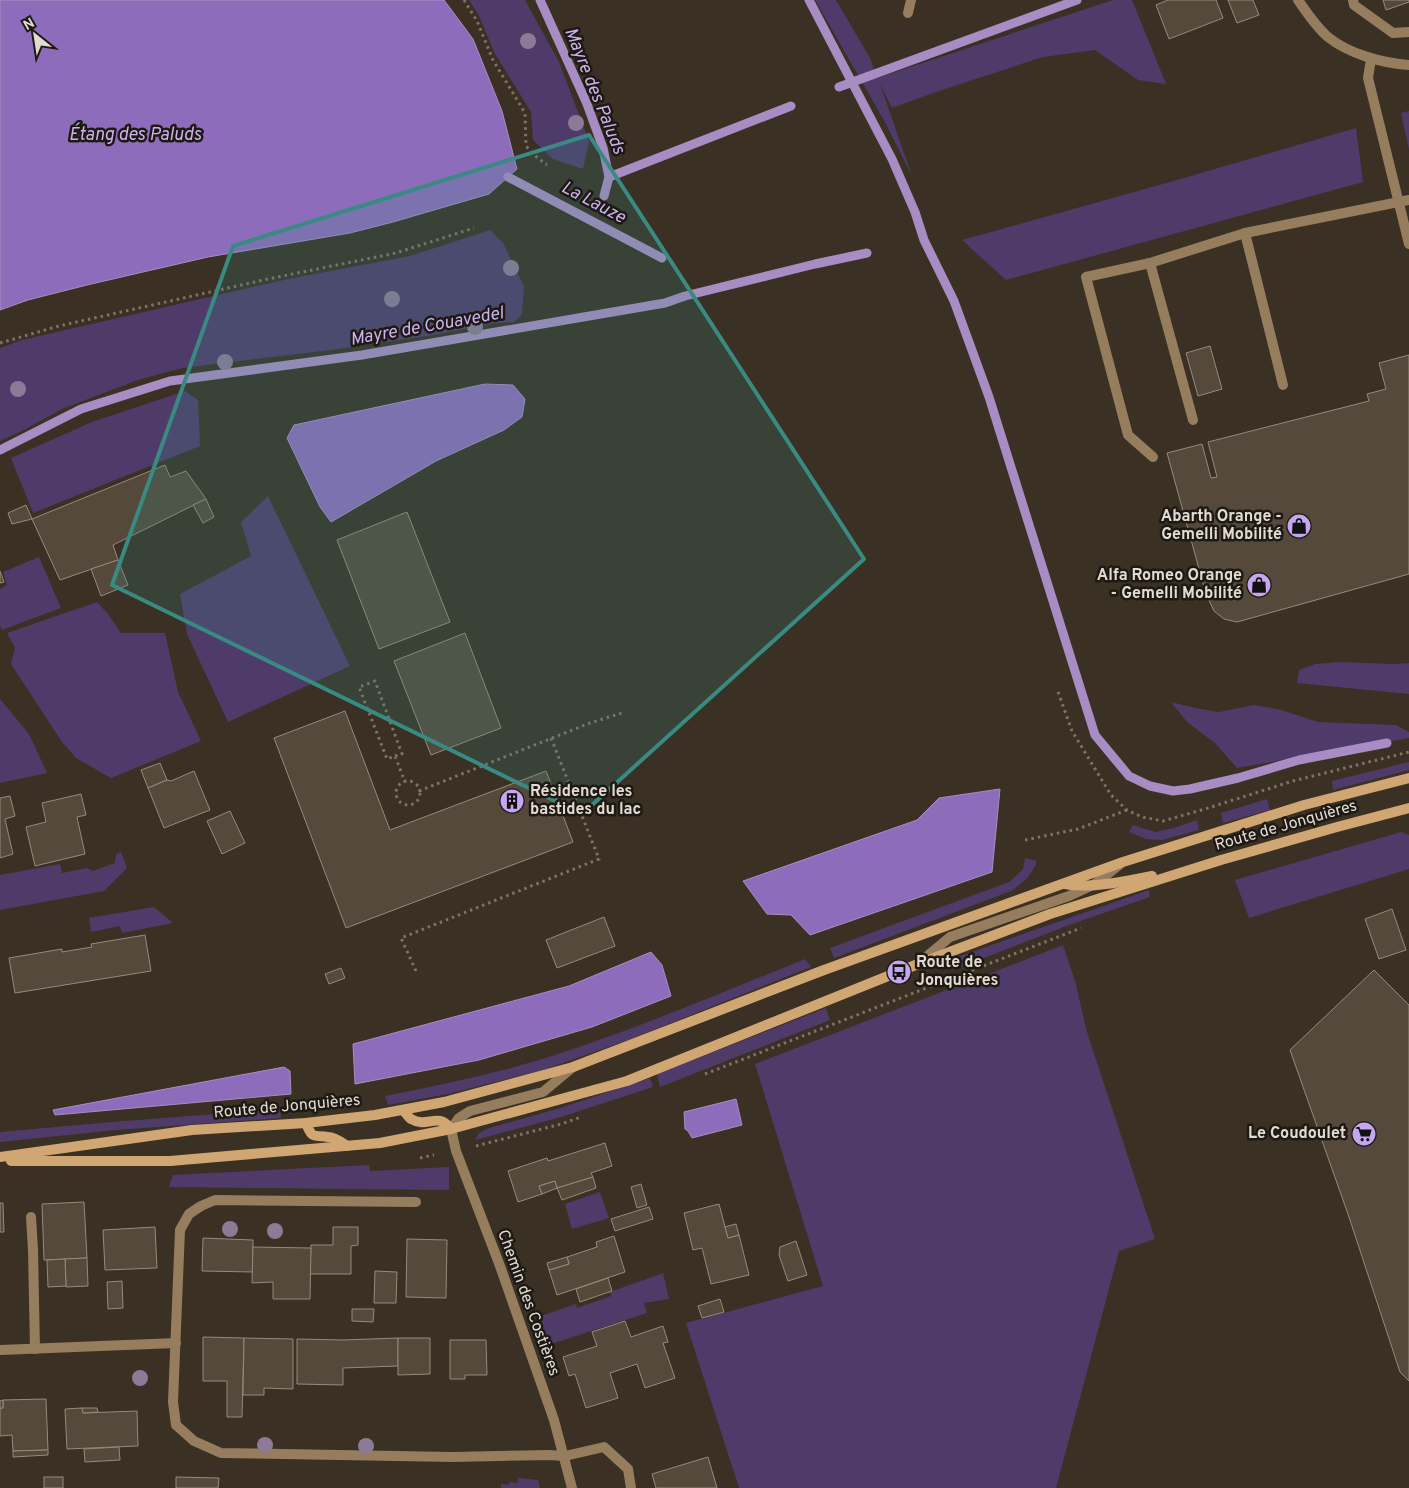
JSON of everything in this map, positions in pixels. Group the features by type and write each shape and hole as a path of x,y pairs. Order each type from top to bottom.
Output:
{"main road":[{"name":"Route de Jonquières","path":"0,1159 192,1130 375,1115 444,1102 573,1067 824,970 1123,862 1304,805 1409,778"},
{"name":"Route de Jonquières","path":"0,1159 170,1161 380,1143 451,1130 627,1081 918,964 1050,914 1194,868 1337,826 1409,808"},
{"path":"1064,883 1076,886 1123,882 1194,868"},
{"path":"403,1110 412,1119 425,1122 438,1120 446,1123 451,1130"},
{"path":"306,1122 313,1135 318,1137 329,1136 347,1146"}],"street":[{"path":"908,13 911,0"},
{"path":"1298,0 1309,16 1328,37 1347,48 1371,59 1395,64 1409,64"},
{"path":"1353,0 1354,5 1393,33 1409,32"},
{"path":"1371,59 1368,78 1409,244"},
{"path":"1153,457 1128,435 1086,277 1150,263 1245,232 1409,200"},
{"path":"1245,232 1283,385"},
{"path":"1150,263 1193,420"},
{"name":"Route de Jonquières","path":"918,964 950,937 1069,896 1095,884 1123,862"},
{"name":"Route de Jonquières","path":"451,1130 459,1118 470,1111 543,1092 573,1067"},
{"name":"Chemin des Costières","path":"451,1130 456,1151 503,1275 554,1420 572,1488"},
{"path":"416,1202 216,1200 201,1206 189,1214 180,1230 173,1402 176,1425 194,1441 220,1453 565,1456 604,1447 628,1469 631,1488"},
{"path":"31,1217 35,1349"},
{"path":"0,1350 176,1343"}],"path":[{"path":"464,0 477,22 493,60 525,113 526,146 547,165"},
{"path":"0,343 59,326 268,278 396,253 474,228"},
{"path":"375,681 402,754 395,756 386,759 359,687 375,681"},
{"path":"1058,692 1072,731 1111,795 1127,810 1142,817 1163,821 1292,781 1409,752"},
{"path":"419,791 551,738 625,712"},
{"path":"416,972 402,938 599,859 551,738"},
{"path":"395,756 405,782"},
{"path":"405,782 412,782 418,787 418,798 413,804 409,805 398,800 396,793 399,786 405,782"},
{"path":"1025,840 1078,829 1127,810"},
{"path":"697,1077 1087,926"},
{"path":"474,1146 561,1124 590,1114"}],"highlighted area":[{"path":"589,135 864,559 582,814 112,585 233,246"}],"shaded area":[{"path":"469,0 525,0 559,62 589,141 583,169 553,159 533,140 531,112 494,52 479,16"},
{"path":"815,0 836,0 870,58 877,78 1113,0 1132,0 1166,84 1138,80 1095,50 1043,57 892,108 880,84 912,176 886,124"},
{"path":"1409,111 1409,149 1401,113"},
{"path":"1356,128 1363,182 1006,280 962,240 1170,182"},
{"path":"490,230 503,243 524,286 522,314 514,322 496,323 433,335 331,350 183,368 138,380 62,409 0,441 0,348 22,340 288,279 410,256"},
{"path":"185,391 198,400 200,446 33,513 11,458 92,422"},
{"path":"268,496 350,666 228,722 187,634 180,594 251,556 241,522"},
{"path":"39,557 61,608 2,630 0,626 0,589 7,585 3,572"},
{"path":"97,602 121,633 165,633 178,692 201,741 111,778 76,758 62,742 11,664 15,648 7,633"},
{"path":"1340,662 1409,663 1409,694 1297,683 1299,670 1315,664"},
{"path":"0,699 29,734 47,773 0,783"},
{"path":"1171,702 1219,712 1254,705 1278,709 1318,722 1396,725 1409,732 1409,738 1237,768 1215,743 1187,722"},
{"path":"1409,762 1409,770 1333,790 1332,781"},
{"path":"1267,799 1270,810 1223,823 1221,813"},
{"path":"1197,820 1199,830 1162,840 1146,839 1129,832 1133,825 1155,832"},
{"path":"1401,832 1409,835 1409,869 1249,918 1235,880"},
{"path":"121,852 127,868 104,891 0,910 0,875 60,864 62,873 87,868 93,871 115,863 116,854"},
{"path":"1025,858 1037,861 1027,878 1011,891 834,958 830,948 1009,882 1023,869"},
{"path":"1149,890 1150,897 1069,925 953,970 949,960"},
{"path":"154,907 173,923 122,933 120,926 91,932 89,918"},
{"path":"1063,945 1075,981 1087,1032 1155,1239 1119,1251 1056,1488 739,1488 686,1323 823,1286 755,1064"},
{"path":"805,959 811,967 631,1039 543,1070 448,1094 388,1105 385,1096 496,1072 592,1043"},
{"path":"826,1008 830,1020 660,1087 657,1074"},
{"path":"650,1078 653,1087 561,1117 475,1140 479,1133 489,1128 560,1108"},
{"path":"280,1109 281,1118 116,1130 0,1142 0,1132"},
{"path":"369,1165 370,1171 449,1167 449,1190 169,1187 173,1175"},
{"path":"600,1192 609,1218 572,1229 565,1204"},
{"path":"663,1273 669,1299 644,1303 647,1313 548,1345 538,1317 576,1304 577,1308 611,1296 610,1292"},
{"path":"518,1478 538,1480 540,1488 501,1488 501,1484 517,1483"}],"water":[{"name":"Étang des Paluds","path":"0,0 444,0 473,39 502,111 517,169 489,194 393,222 350,233 208,257 28,300 0,310"},
{"path":"485,384 513,385 525,399 522,417 504,430 436,461 331,522 320,507 287,438 294,425"},
{"path":"1000,789 992,872 810,935 791,915 767,914 743,881 917,820 939,798"},
{"path":"651,952 662,965 671,996 592,1027 479,1060 355,1084 353,1044 569,986"},
{"path":"284,1067 290,1071 291,1094 55,1115 53,1110"},
{"path":"736,1099 742,1125 692,1138 685,1129 684,1112"}],"building":[{"path":"1168,0 1216,0 1223,18 1169,39 1156,5"},
{"path":"1228,0 1253,0 1259,15 1237,23"},
{"path":"1383,0 1409,0 1409,2 1386,10"},
{"path":"1210,346 1222,389 1198,396 1186,353"},
{"path":"1409,355 1409,574 1237,622 1224,619 1214,611 1206,594 1167,453 1202,444 1211,478 1217,477 1208,442 1369,401 1367,394 1386,389 1379,363"},
{"path":"165,465 170,477 186,471 206,499 113,545 118,560 60,580 32,519"},
{"path":"206,499 214,517 203,523 193,505"},
{"path":"26,505 32,519 12,524 8,513"},
{"path":"407,512 450,622 379,649 337,540"},
{"path":"118,560 128,585 101,596 91,569"},
{"path":"0,571 4,582 0,583"},
{"path":"465,633 501,728 431,755 394,661"},
{"name":"Résidence les bastides du lac","path":"345,711 390,830 546,771 573,842 346,928 274,738"},
{"path":"160,763 167,780 148,788 141,770"},
{"path":"194,771 210,810 164,828 148,788"},
{"path":"81,794 86,815 77,817 85,854 35,866 26,827 46,822 42,803"},
{"path":"10,796 15,816 5,819 13,854 0,858 0,798"},
{"path":"230,811 245,843 222,854 207,821"},
{"path":"1392,909 1406,950 1379,959 1365,919"},
{"path":"604,917 615,946 557,968 546,940"},
{"path":"145,935 151,971 15,993 9,958 62,949 62,952 92,947 91,944"},
{"path":"341,968 345,978 329,984 325,974"},
{"name":"Le Coudoulet","path":"1374,970 1409,1005 1409,1381 1400,1372 1349,1217 1290,1050"},
{"path":"605,1143 612,1166 591,1173 593,1177 557,1188 555,1181 539,1186 542,1194 518,1202 508,1171 547,1158 548,1161"},
{"path":"593,1177 596,1188 562,1200 557,1188"},
{"path":"555,1181 557,1188 542,1194 539,1186"},
{"path":"641,1184 647,1205 637,1208 631,1187"},
{"path":"84,1202 87,1258 44,1260 42,1204"},
{"path":"0,1203 3,1203 4,1232 0,1232"},
{"path":"719,1204 728,1238 739,1235 749,1275 711,1284 702,1248 693,1250 684,1213"},
{"path":"649,1207 653,1219 615,1231 611,1219"},
{"path":"736,1224 739,1235 728,1238 725,1227"},
{"path":"155,1227 157,1268 105,1270 103,1230"},
{"path":"333,1227 358,1227 358,1245 351,1246 351,1274 310,1274 311,1245 333,1245"},
{"path":"614,1236 625,1272 557,1295 549,1270 569,1264 567,1257 597,1247 596,1242"},
{"path":"203,1238 253,1240 253,1272 202,1271"},
{"path":"407,1239 447,1240 446,1298 406,1297"},
{"path":"796,1241 807,1275 788,1281 779,1255 780,1247"},
{"path":"253,1247 311,1248 310,1299 273,1299 273,1282 252,1283"},
{"path":"567,1257 569,1264 549,1270 547,1263"},
{"path":"87,1258 88,1286 66,1287 65,1259"},
{"path":"65,1259 66,1286 48,1287 47,1260"},
{"path":"375,1271 397,1272 396,1303 374,1303"},
{"path":"608,1278 612,1291 580,1302 576,1289"},
{"path":"122,1281 123,1308 108,1309 107,1282"},
{"path":"720,1299 724,1312 702,1318 698,1306"},
{"path":"352,1309 374,1309 373,1322 352,1321"},
{"path":"625,1321 631,1337 663,1326 668,1342 663,1343 675,1378 645,1388 637,1364 610,1373 618,1398 586,1408 575,1374 569,1376 563,1357 597,1346 592,1332"},
{"path":"203,1337 244,1338 242,1417 227,1417 227,1381 203,1381"},
{"path":"244,1338 293,1339 293,1389 264,1388 264,1395 243,1395"},
{"path":"398,1338 398,1366 343,1368 343,1385 297,1384 297,1339"},
{"path":"398,1338 430,1338 430,1374 398,1375"},
{"path":"450,1340 486,1340 487,1375 465,1375 465,1379 450,1379"},
{"path":"46,1399 48,1450 13,1451 12,1435 0,1436 0,1408 3,1408 3,1400"},
{"path":"3,1400 3,1408 0,1408 0,1401"},
{"path":"82,1408 83,1413 137,1411 138,1446 67,1449 65,1409"},
{"path":"82,1408 97,1408 98,1412 83,1413"},
{"path":"119,1447 120,1460 85,1462 84,1449"},
{"path":"48,1450 48,1455 13,1457 13,1451"},
{"path":"708,1457 717,1488 656,1488 652,1474"},
{"path":"44,1477 63,1477 63,1488 44,1488"},
{"path":"176,1477 219,1478 218,1488 176,1488"}],"waterway":[{"name":"Mayre des Paluds","path":"540,0 587,104 603,148 609,177 604,196"},
{"path":"809,0 892,159 915,212 924,240 954,301 989,397 1095,735 1129,776 1150,786 1173,791 1238,778 1299,760 1387,743"},
{"path":"839,87 1077,0"},
{"path":"609,177 791,106"},
{"name":"La Lauze","path":"508,177 662,258"},
{"name":"Mayre de Couavedel","path":"0,450 81,409 170,381 362,355 665,303 685,296 867,253"}],"place":[{"name":"Abarth Orange - Gemelli Mobilité","path":"1299,526"},
{"name":"Alfa Romeo Orange - Gemelli Mobilité","path":"1259,585"},
{"name":"Résidence les bastides du lac","path":"512,801"},
{"name":"Route de Jonquières","path":"899,972"},
{"name":"Le Coudoulet","path":"1364,1134"}]}
